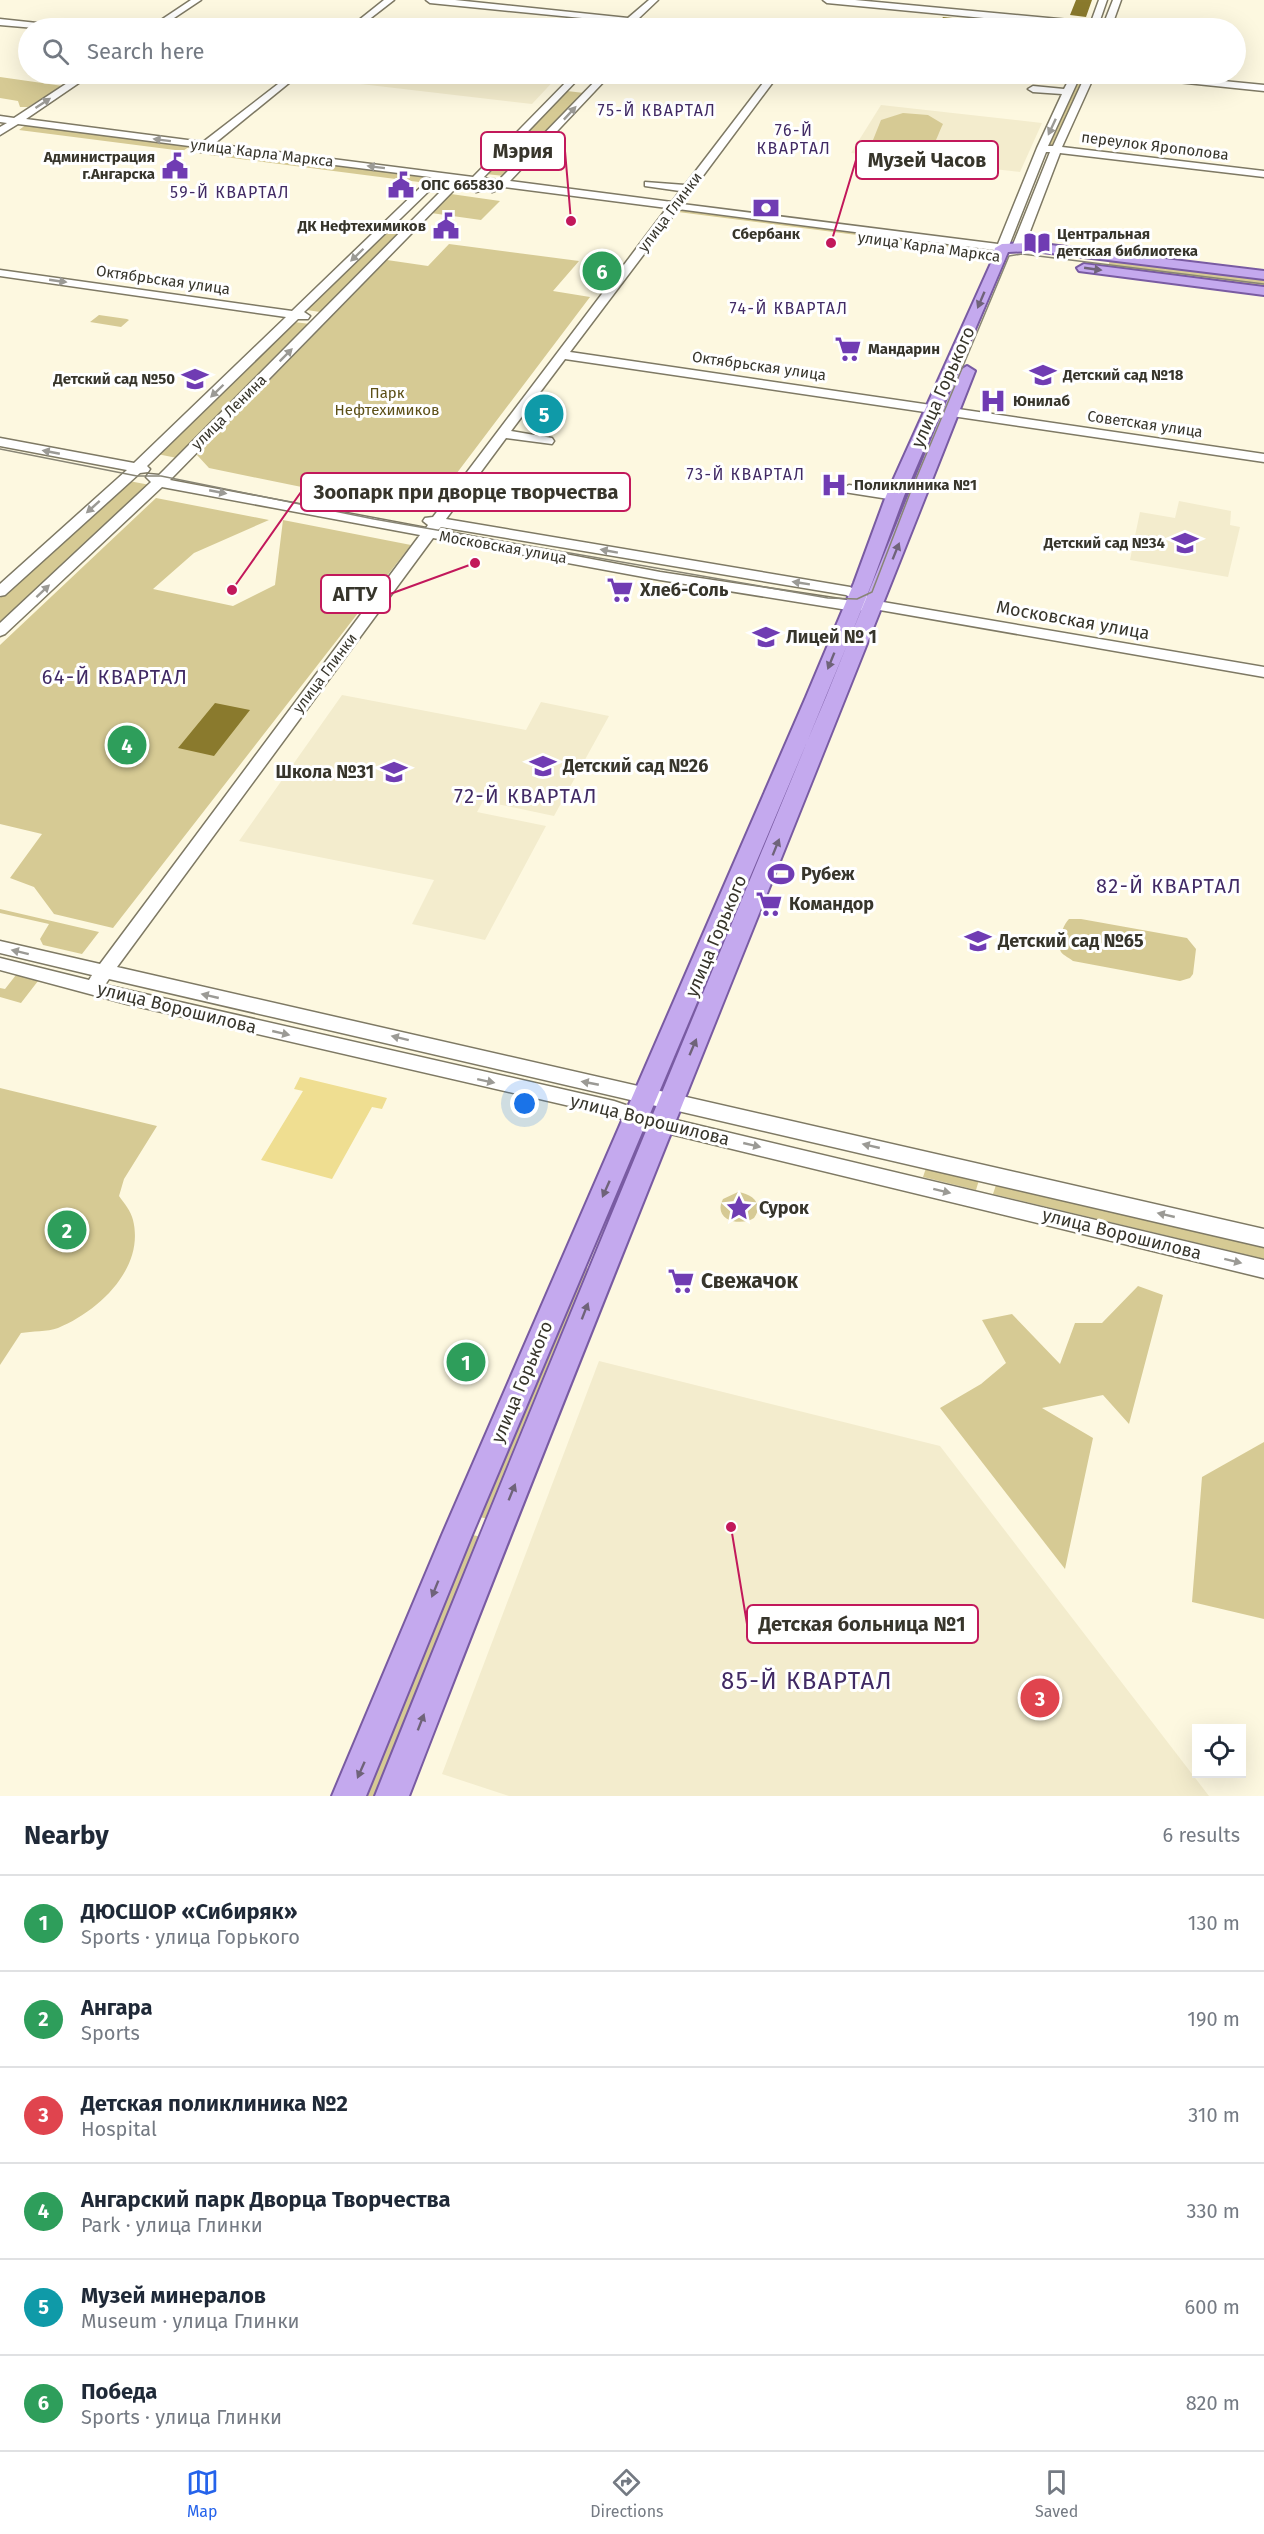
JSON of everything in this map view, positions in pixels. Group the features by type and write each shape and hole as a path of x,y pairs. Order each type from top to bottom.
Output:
{"main road":[{"name":"улица Карла Маркса","path":"1008,252 1034,247 1264,275"},
{"name":"улица Карла Маркса","path":"1008,252 1264,291"},
{"name":"улица Горького","path":"392,1796 490,1546 654,1109 1008,252"},
{"name":"улица Горького","path":"862,602 895,496 942,410"},
{"name":"улица Горького","path":"349,1796 457,1535 654,1109"},
{"path":"457,1535 467,1526 482,1524 489,1527 492,1533 490,1546"}],"street":[{"path":"169,18 196,0"},
{"path":"366,18 390,0"},
{"path":"430,0 571,18"},
{"path":"654,18 661,0"},
{"path":"827,0 1004,18"},
{"path":"1096,18 1103,0"},
{"path":"1110,18 1117,0"},
{"path":"634,18 652,2"},
{"path":"642,18 652,2"},
{"path":"0,22 18,24"},
{"path":"16,121 72,84"},
{"path":"193,155 283,84"},
{"path":"480,187 569,84"},
{"path":"480,187 500,185 598,84"},
{"name":"улица Глинки","path":"93,987 503,434 767,84"},
{"name":"улица Горького","path":"1008,252 1017,213 1042,148 1072,84"},
{"name":"улица Горького","path":"1008,252 1032,214 1056,150 1086,84"},
{"path":"1225,84 1264,88"},
{"path":"565,88 590,92"},
{"path":"1033,89 1068,92"},
{"name":"улица Карла Маркса","path":"1,128 16,121 205,146 480,187 1008,252"},
{"name":"улица Карла Маркса","path":"1,128 429,185 451,182"},
{"name":"переулок Ярополова","path":"1042,148 1264,174"},
{"name":"улица Ленина","path":"0,631 166,477 451,182"},
{"path":"649,184 687,189"},
{"name":"улица Ленина","path":"0,592 137,468 429,185"},
{"name":"улица Карла Маркса","path":"500,185 672,211"},
{"path":"1017,213 1032,214"},
{"name":"Октябрьская улица","path":"0,273 321,319"},
{"name":"Октябрьская улица","path":"562,355 942,410"},
{"name":"Советская улица","path":"942,410 1264,458"},
{"path":"503,434 547,441"},
{"name":"Московская улица","path":"0,442 137,468 166,477 433,528 660,576 862,602 1264,672"},
{"path":"849,489 895,496"},
{"name":"улица Ворошилова","path":"0,947 654,1109 1264,1269"},
{"name":"улица Ворошилова","path":"0,964 429,1068 614,1109 654,1109 1264,1238"}],"shaded area":[{"path":"361,84 551,84 532,104"},
{"path":"881,105 1042,123 1020,172 851,153"},
{"name":"Детский сад №34","path":"1179,501 1231,511 1230,525 1240,527 1228,577 1130,560 1140,512 1175,518"},
{"name":"Школа №31","path":"342,695 526,730 541,702 609,716 554,816 483,801 477,812 546,826 485,940 412,924 434,880 239,841"},
{"path":"300,1077 387,1098 382,1109 372,1107 332,1179 261,1160 303,1091 294,1089"},
{"path":"599,1361 940,1446 1192,1774 1192,1778 1195,1778 1209,1796 509,1796 442,1774"}],"green space":[{"path":"0,77 18,80 18,84 63,86 28,107 20,107 18,101 0,98"},
{"path":"1075,84 1083,84 1056,146 1048,145"},
{"path":"567,91 584,93 504,176 486,174"},
{"path":"903,113 928,115 943,124 930,149 909,155 883,151 871,145 881,120"},
{"path":"27,124 190,146 183,151 19,130"},
{"path":"217,149 426,175 419,182 209,155"},
{"path":"451,194 500,201 481,220 431,213"},
{"path":"679,210 990,250 988,252 678,212"},
{"path":"394,224 406,226 320,312 307,310"},
{"name":"Парк Нефтехимиков","path":"449,244 579,261 553,291 590,297 435,502 409,509 209,468 197,455 387,260 428,266"},
{"path":"1110,259 1264,278 1264,288 1108,268"},
{"path":"99,315 129,320 121,327 90,322"},
{"path":"294,322 310,324 177,458 157,454"},
{"path":"129,481 150,485 0,623 0,598"},
{"path":"156,498 269,520 194,553 153,589 233,606 275,585 283,520 411,545 113,928 54,914 34,887 10,878 42,834 0,824 0,645"},
{"path":"753,864 762,866 675,1074 665,1071"},
{"path":"0,909 99,932 82,954 43,945 40,939 49,924 0,913"},
{"path":"1069,919 1081,919 1187,938 1196,949 1193,974 1190,978 1180,981 1073,961 1061,952 1059,944 1061,934"},
{"path":"16,975 38,981 21,1003 0,997 0,988 5,989"},
{"path":"0,1088 157,1126 124,1179 119,1196 132,1217 135,1238 132,1255 125,1271 115,1286 89,1311 58,1328 21,1333 0,1365"},
{"path":"926,1168 979,1180 976,1190 923,1177"},
{"path":"996,1185 1264,1248 1264,1259 993,1194"},
{"path":"738,1192 752,1197 757,1204 757,1213 748,1221 729,1220 721,1212 723,1199"},
{"path":"586,1261 589,1277 492,1520 476,1516"},
{"path":"1138,1286 1163,1295 1129,1424 1103,1395 1042,1408 1093,1438 1065,1569 940,1408 981,1384 1006,1363 982,1320 1012,1314 1060,1364 1075,1323 1102,1323"},
{"path":"1264,1442 1264,1619 1192,1602 1202,1477"},
{"path":"469,1534 485,1538 381,1796 362,1796"}],"building":[{"path":"1076,0 1092,0 1086,17 1070,15"},
{"path":"215,703 250,710 214,756 178,748"}],"tram line":[{"path":"0,449 137,476 161,476 374,519 828,598 857,599 872,592 910,493 1009,256 1022,254 1264,284"}],"place":[{"name":"Администрация г.Ангарска","path":"175,166"},
{"name":"ОПС 665830","path":"401,185"},
{"name":"Сбербанк","path":"766,208"},
{"name":"Мэрия","path":"571,221"},
{"name":"ДК Нефтехимиков","path":"446,226"},
{"name":"Музей Часов","path":"831,243"},
{"name":"Центральная детская библиотека","path":"1037,243"},
{"name":"Победа","path":"602,271"},
{"name":"Мандарин","path":"848,349"},
{"name":"Детский сад №18","path":"1043,375"},
{"name":"Детский сад №50","path":"195,379"},
{"name":"Юнилаб","path":"993,401"},
{"name":"Музей минералов","path":"544,414"},
{"name":"Поликлиника №1","path":"834,485"},
{"name":"Детский сад №34","path":"1185,543"},
{"name":"АГТУ","path":"475,563"},
{"name":"Зоопарк при дворце творчества","path":"232,590"},
{"name":"Хлеб-Соль","path":"620,590"},
{"name":"Лицей № 1","path":"766,637"},
{"name":"Ангарский парк Дворца Творчества","path":"127,745"},
{"name":"Детский сад №26","path":"543,766"},
{"name":"Школа №31","path":"394,772"},
{"name":"Рубеж","path":"781,874"},
{"name":"Командор","path":"769,904"},
{"name":"Детский сад №65","path":"978,941"},
{"name":"Сурок","path":"739,1208"},
{"name":"Ангара","path":"67,1230"},
{"name":"Свежачок","path":"681,1281"},
{"name":"ДЮСШОР «Сибиряк»","path":"466,1362"},
{"name":"Детская больница №1","path":"731,1527"},
{"name":"Детская поликлиника №2","path":"1040,1698"}],"district":[{"name":"75-Й КВАРТАЛ","path":"657,110"},
{"name":"76-Й КВАРТАЛ","path":"794,139"},
{"name":"59-Й КВАРТАЛ","path":"230,192"},
{"name":"74-Й КВАРТАЛ","path":"789,308"},
{"name":"73-Й КВАРТАЛ","path":"746,474"},
{"name":"64-Й КВАРТАЛ","path":"115,677"},
{"name":"72-Й КВАРТАЛ","path":"526,796"},
{"name":"82-Й КВАРТАЛ","path":"1169,886"},
{"name":"85-Й КВАРТАЛ","path":"807,1681"}]}
